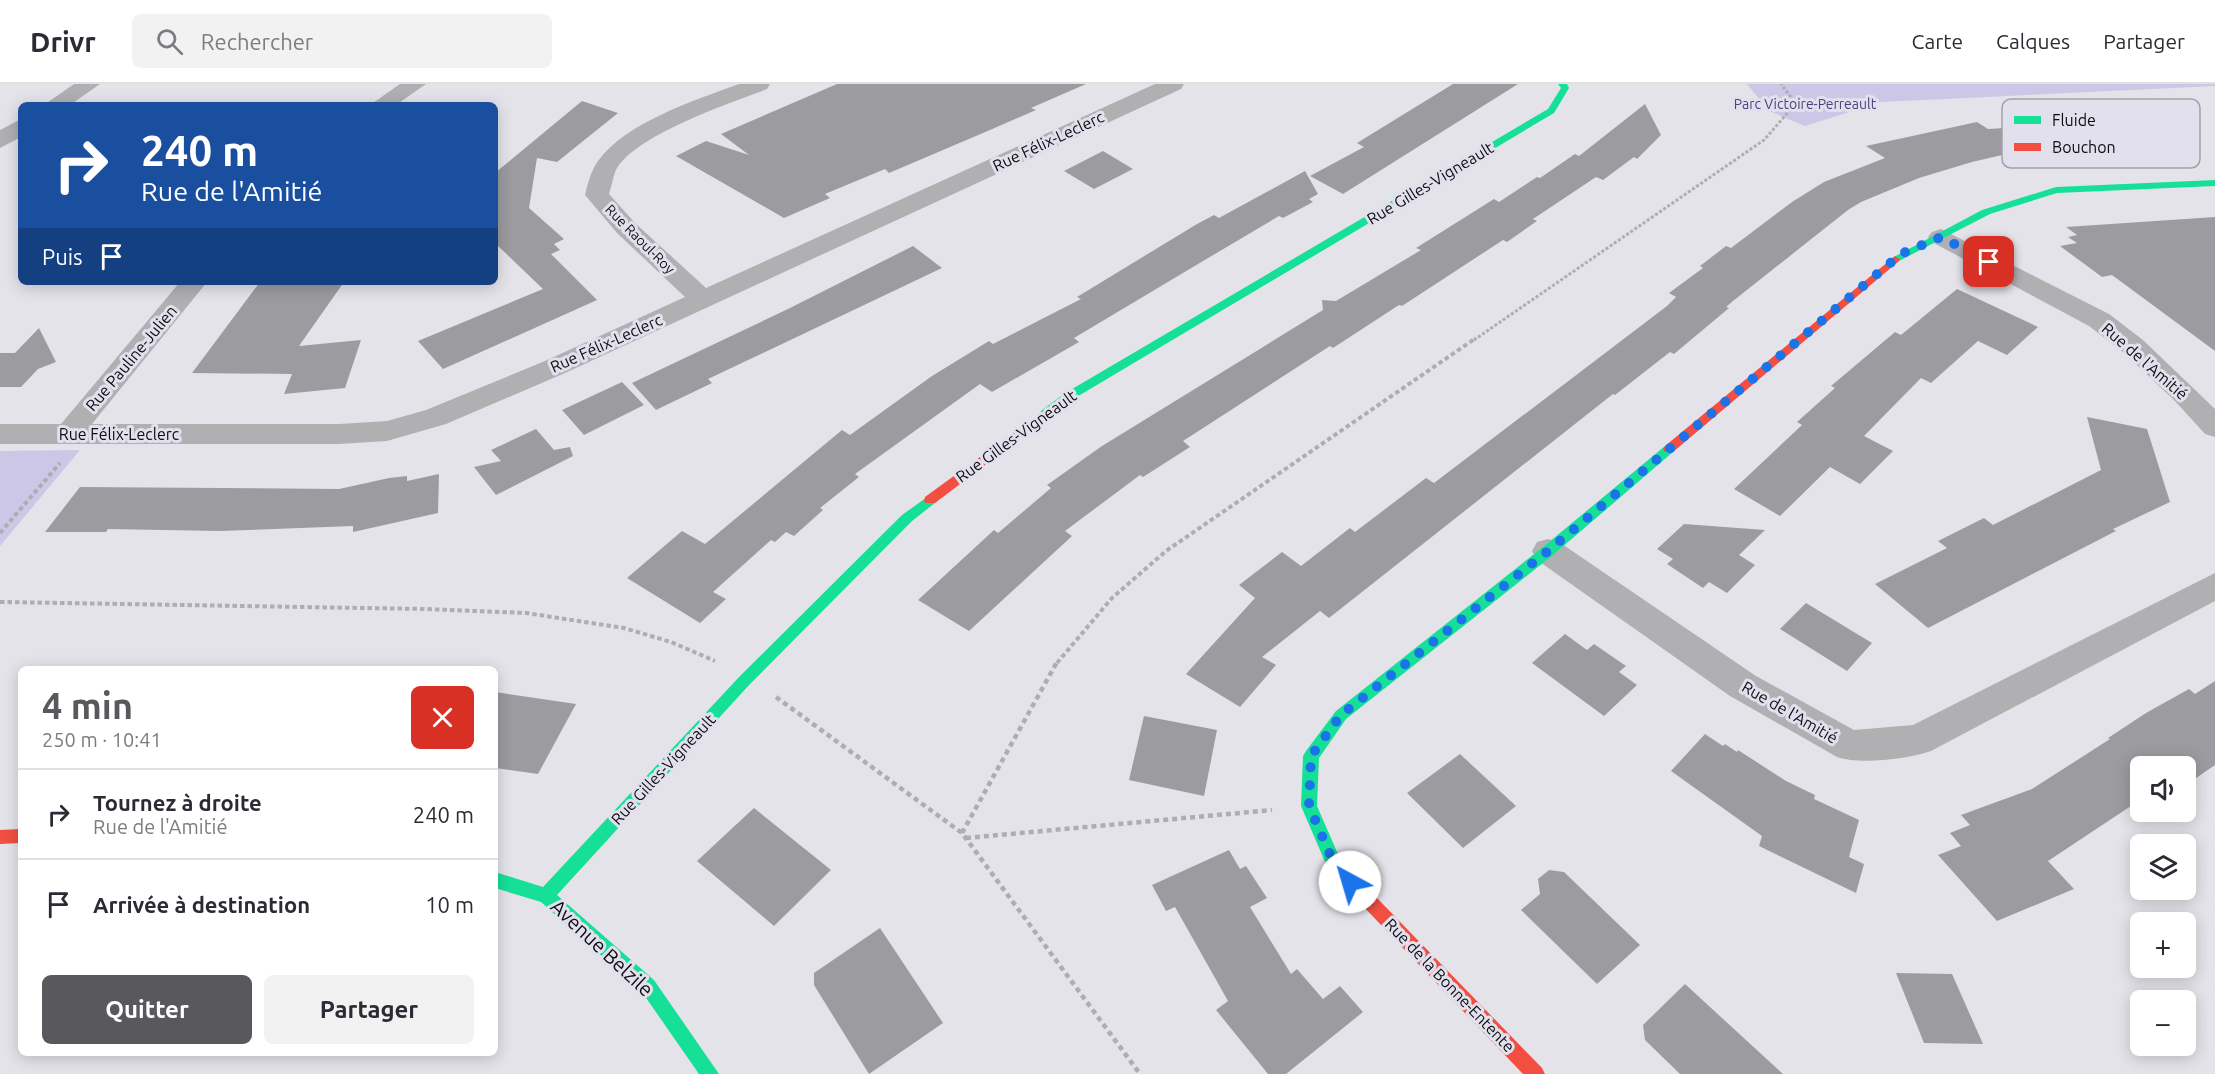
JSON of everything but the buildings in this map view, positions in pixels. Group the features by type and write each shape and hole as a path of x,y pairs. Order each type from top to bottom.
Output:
{"street":[{"path":"60,102 90,84"},
{"path":"386,102 415,84"},
{"name":"Rue Raoul-Roy","path":"703,299 626,228 597,195 609,162 645,135 710,103 759,84"},
{"name":"Rue Félix-Leclerc","path":"0,434 339,434 387,431 436,417 555,367 1170,84"},
{"name":"Rue Gilles-Vigneault","path":"546,896 745,680 907,518 986,456 1071,395 1551,111 1565,87 1562,84"},
{"path":"0,141 18,128"},
{"name":"Rue de la Bonne-Entente","path":"1536,1074 1335,866 1309,806 1311,756 1341,715 1548,551 1901,254 1941,237 1986,212 2056,190 2215,183"},
{"name":"Rue de l'Amitié","path":"1941,237 2099,320 2133,346 2185,394 2215,427"},
{"name":"Rue Pauline-Julien","path":"76,434 99,393 191,285"},
{"name":"Rue de l'Amitié","path":"1548,551 1743,686 1851,746 1918,740 2215,586"},
{"path":"0,837 18,836"},
{"name":"Avenue Belzile","path":"498,881 546,896 648,986 710,1074"}],"path":[{"path":"962,832 1059,659 1112,598 1166,551 1764,141 1791,109 1790,96 1781,84"},
{"path":"0,533 76,434"},
{"path":"0,602 453,610 571,618 653,635 686,646 778,698 962,832 1140,1074"},
{"path":"966,838 1309,806"}],"green space":[{"name":"Parc Victoire-Perreault","path":"1747,84 2215,84 2215,86 1881,102 1805,126 1769,111"},
{"path":"80,450 0,546 0,451"}],"traffic: fast":[{"path":"1046,413 1071,395 1551,111 1565,88 1562,84"},
{"path":"1895,259 1986,212 2056,190 2215,183"},
{"path":"1368,900 1335,866 1309,806 1311,756 1341,715 1548,551 1669,449"},
{"path":"546,896 745,680 907,518 930,500"},
{"path":"498,881 546,896 648,986 710,1074"}],"traffic: jam":[{"path":"1669,449 1895,259"},
{"path":"930,500 1046,413"},
{"path":"0,837 18,836"},
{"path":"1368,900 1536,1074"}],"route":[{"path":"1350,882 1335,866 1309,806 1311,756 1341,715 1548,551 1901,254 1941,237 1989,262"}]}
